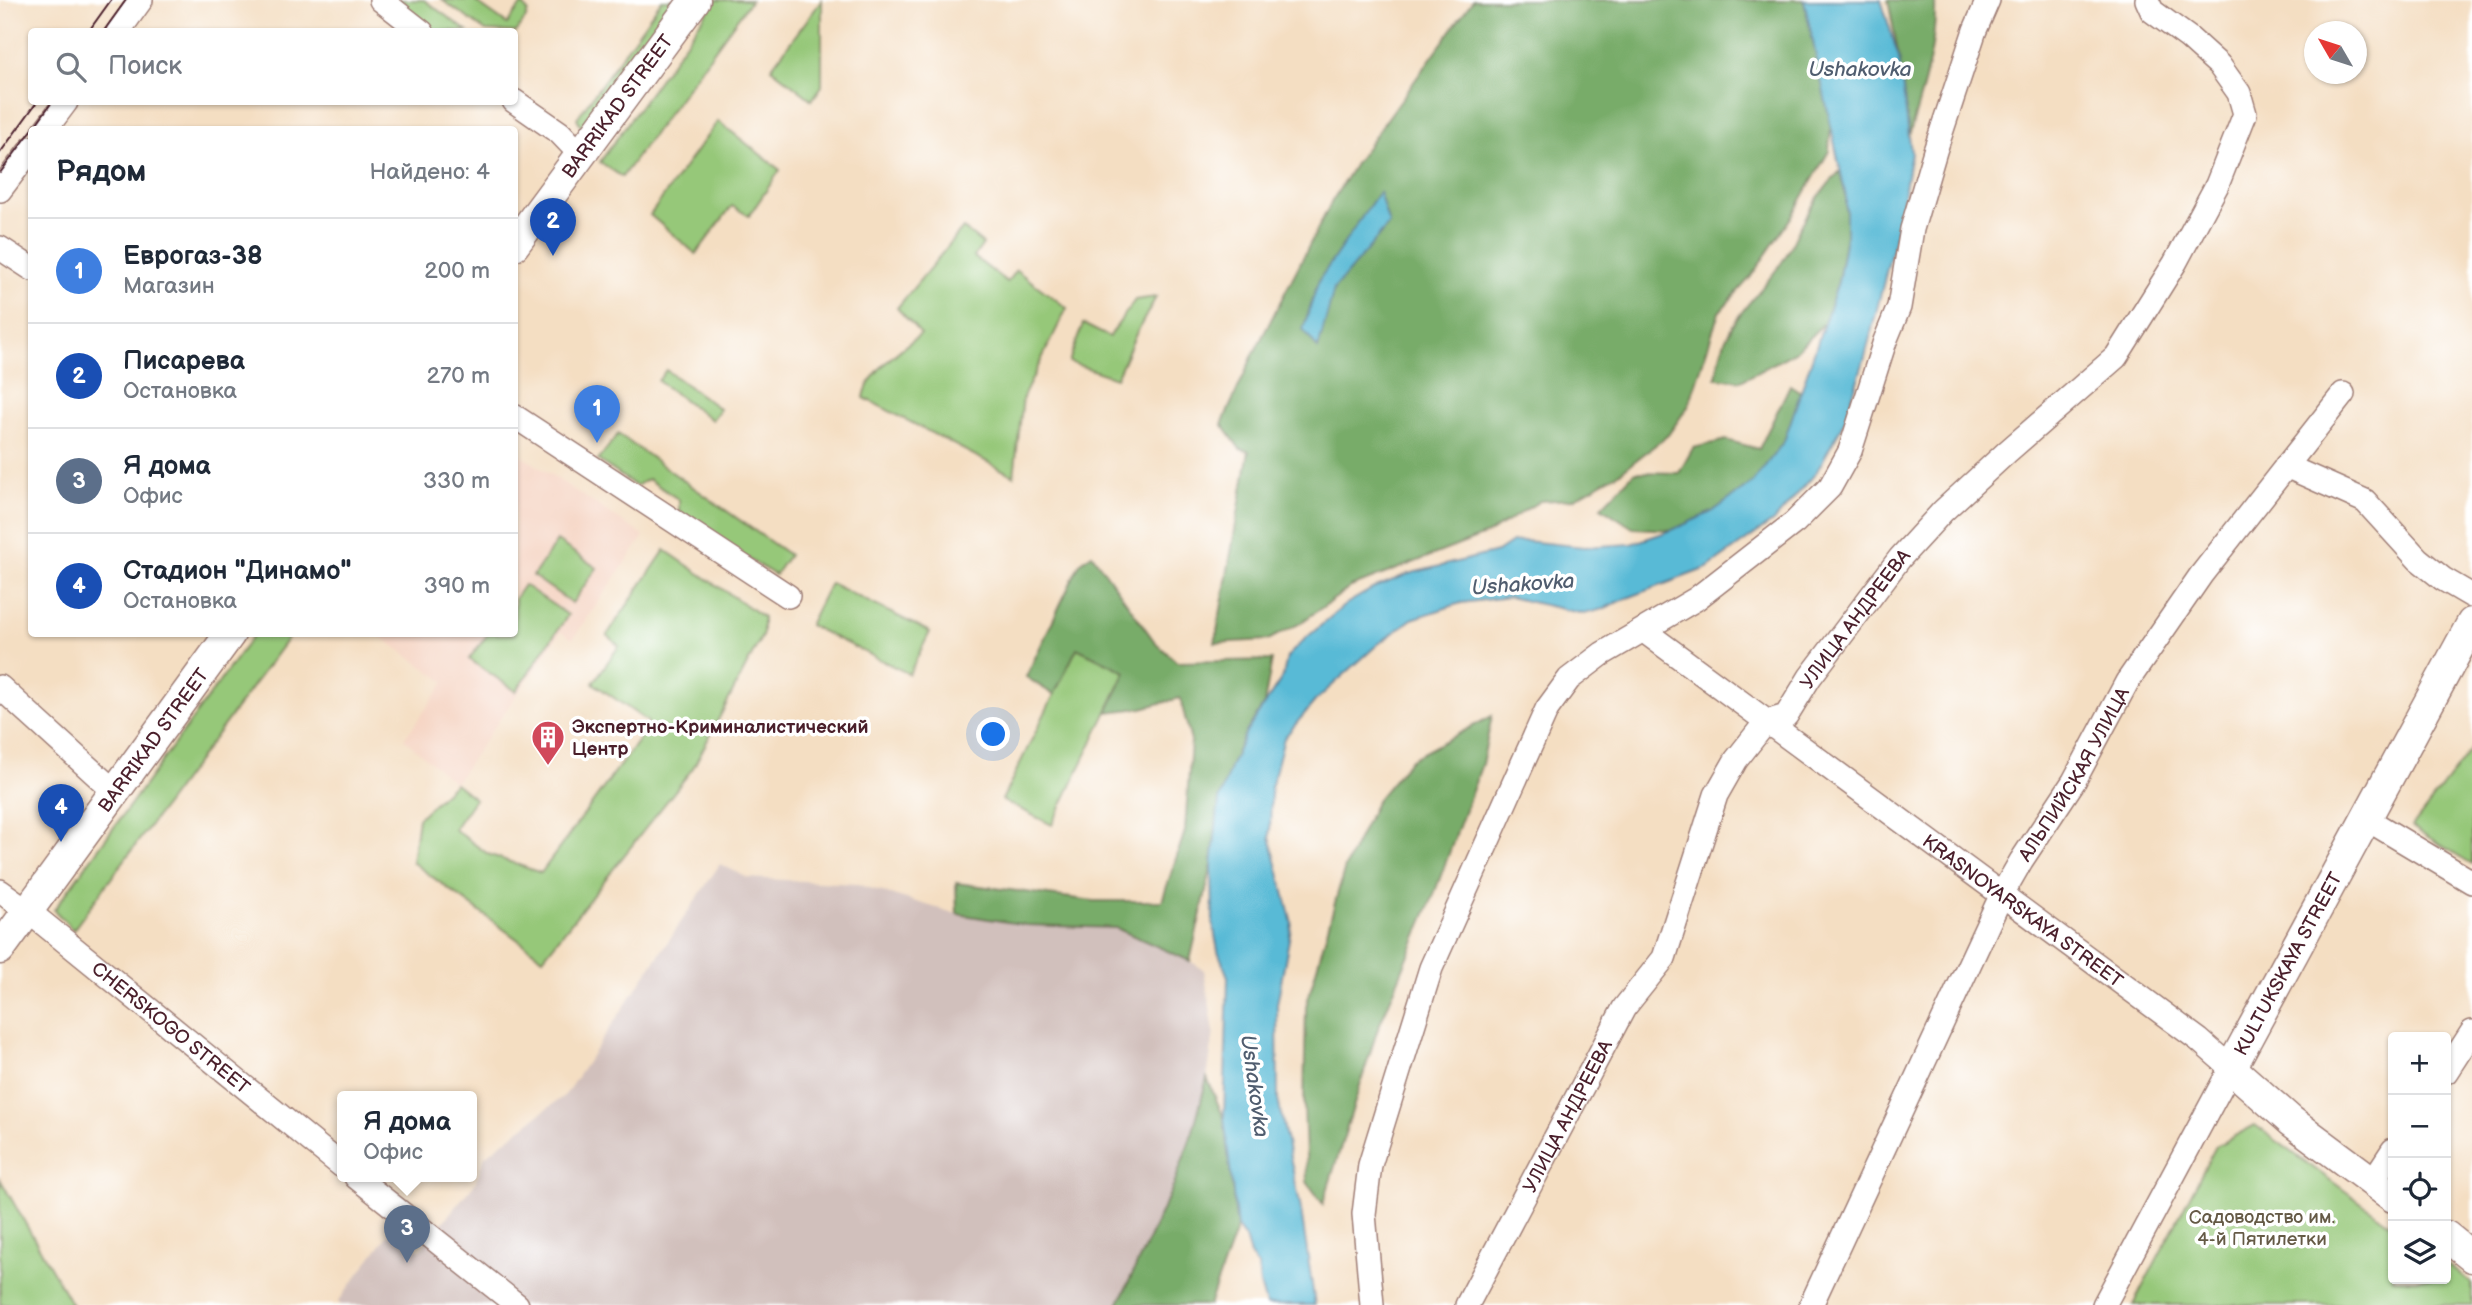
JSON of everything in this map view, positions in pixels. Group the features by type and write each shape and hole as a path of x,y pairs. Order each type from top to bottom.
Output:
{"main road":[{"name":"BARRIKAD STREET","path":"518,240 695,0"},
{"name":"KULTUKSKAYA STREET","path":"2231,1068 2472,623"},
{"name":"BARRIKAD STREET","path":"0,949 228,637"},
{"name":"KRASNOYARSKAYA STREET","path":"2231,1068 2291,1121 2383,1190"},
{"path":"2451,1241 2472,1257"}],"street":[{"path":"121,28 141,0"},
{"path":"381,0 417,28"},
{"path":"1372,1305 1364,1214 1370,1165 1431,968 1547,709 1570,678 1602,654 1696,599 1795,522 1830,487 1850,451 1885,341 1899,307 1912,229 1975,30 1989,0"},
{"name":"УЛИЦА АНДРЕЕВА","path":"1467,1305 1624,1008 1664,958 1716,795 1736,760 1766,722 1786,716 1810,677 1900,558 1943,511 2116,357 2198,223 2217,185 2245,114 2239,93 2219,65 2189,38 2152,11 2147,0"},
{"path":"518,104 560,133 581,155"},
{"path":"48,126 64,105"},
{"path":"0,190 28,153"},
{"path":"0,248 28,267"},
{"name":"АЛЬПИЙСКАЯ УЛИЦА","path":"1811,1305 2002,894 2074,781 2127,682 2201,575 2343,394"},
{"path":"518,419 788,597"},
{"path":"2286,466 2365,501 2418,559 2443,579 2472,596"},
{"name":"KRASNOYARSKAYA STREET","path":"1644,631 2199,1040 2231,1068"},
{"path":"0,687 115,792"},
{"path":"2365,818 2472,883"},
{"name":"CHERSKOGO STREET","path":"0,891 337,1162"},
{"path":"2451,1064 2472,1031"},
{"name":"KULTUKSKAYA STREET","path":"2104,1305 2231,1068"},
{"path":"2383,1190 2391,1158"},
{"path":"362,1182 517,1305"}],"shaded area":[{"path":"518,453 644,536 573,639 561,632 455,783 404,739 445,682 381,637 518,637"},
{"path":"720,864 748,878 856,884 957,914 1026,925 1116,928 1182,956 1204,970 1214,1032 1207,1078 1193,1131 1173,1187 1118,1305 341,1305 338,1302 392,1229 420,1250 477,1182 485,1156 565,1095"}],"green space":[{"path":"392,0 424,0 463,28 429,28"},
{"path":"442,0 473,0 507,24 522,4 528,11 518,29 482,28"},
{"path":"662,0 677,0 583,130 577,118"},
{"path":"716,0 751,0 622,177 600,162"},
{"path":"822,0 822,86 812,100 771,68"},
{"path":"1473,0 1804,0 1831,120 1829,151 1792,216 1750,278 1719,312 1689,405 1668,435 1621,472 1573,499 1540,501 1487,534 1351,587 1299,624 1268,640 1215,643 1249,451 1240,449 1222,424 1253,355 1331,203 1356,162"},
{"path":"1888,0 1935,0 1931,52 1909,136 1899,58"},
{"path":"718,121 780,170 749,216 732,206 696,254 650,215"},
{"path":"1840,171 1846,197 1846,237 1838,282 1825,322 1795,352 1741,381 1716,378 1725,341 1732,327 1782,262 1810,210"},
{"path":"963,228 983,244 974,257 1007,282 1016,270 1067,308 1023,397 1014,476 864,398 878,370 921,334 897,308"},
{"path":"1156,297 1116,378 1069,362 1083,324 1109,337 1135,300"},
{"path":"666,370 720,409 712,420 658,381"},
{"path":"1790,385 1802,393 1784,441 1753,483 1712,512 1673,530 1633,528 1601,507 1635,472 1679,473 1693,448 1726,440 1759,449"},
{"path":"618,434 789,555 775,575 679,518 679,500 648,479 636,486 598,460"},
{"path":"557,541 597,568 572,603 533,576"},
{"path":"665,550 763,617 763,634 693,768 543,958 412,862 418,818 455,783 475,799 454,829 488,854 541,873 648,727 648,722 593,683 619,646 607,635"},
{"path":"1092,554 1155,642 1177,662 1272,660 1264,704 1245,734 1219,800 1212,865 1190,961 1116,928 1026,925 957,914 956,883 1094,901 1162,901 1185,831 1191,741 1180,698 1142,708 1107,712 1126,672 1077,648 1054,695 1026,677 1080,563"},
{"path":"830,583 930,632 909,674 809,625"},
{"path":"524,585 568,615 516,691 469,659 486,637 518,637 518,594"},
{"path":"252,637 289,637 73,930 54,910"},
{"path":"1077,648 1126,672 1052,825 1002,800"},
{"path":"1492,716 1482,764 1433,897 1377,1031 1323,1204 1307,1182 1304,1105 1306,1006 1345,867 1377,800 1411,759"},
{"path":"2472,748 2472,864 2412,827"},
{"path":"1207,1078 1224,1118 1237,1227 1209,1305 1118,1305 1173,1187 1193,1131"},
{"name":"Садоводство им. 4-й Пятилетки","path":"2255,1125 2388,1222 2388,1284 2451,1284 2451,1268 2472,1283 2472,1305 2133,1305 2216,1146"},
{"path":"0,1179 72,1305 0,1305"}],"water":[{"name":"Ushakovka","path":"1804,0 1881,0 1899,58 1911,152 1901,213 1865,357 1845,420 1816,473 1775,520 1707,568 1603,609 1584,614 1509,597 1461,603 1412,619 1377,645 1316,700 1284,738 1271,788 1270,837 1292,923 1277,1004 1278,1100 1300,1204 1315,1305 1266,1305 1258,1266 1237,1227 1224,1118 1228,977 1218,951 1213,924 1212,865 1219,800 1231,765 1245,734 1283,676 1287,657 1346,604 1374,588 1408,574 1497,552 1512,542 1584,547 1631,544 1672,530 1712,512 1752,483 1784,441 1838,282 1846,237 1846,197"},
{"path":"1379,192 1389,224 1334,289 1318,349 1303,329 1319,280"}],"tram line":[{"path":"91,28 111,0"},
{"path":"106,28 126,0"},
{"path":"0,153 35,105"},
{"path":"35,126 50,105"},
{"path":"0,173 28,135"}],"place":[{"name":"Писарева","path":"553,256"},
{"name":"Еврогаз-38","path":"597,443"},
{"name":"Экспертно-Криминалистический Центр","path":"548,767"},
{"name":"Стадион \"Динамо\"","path":"61,842"},
{"name":"Я дома","path":"407,1263"}]}
